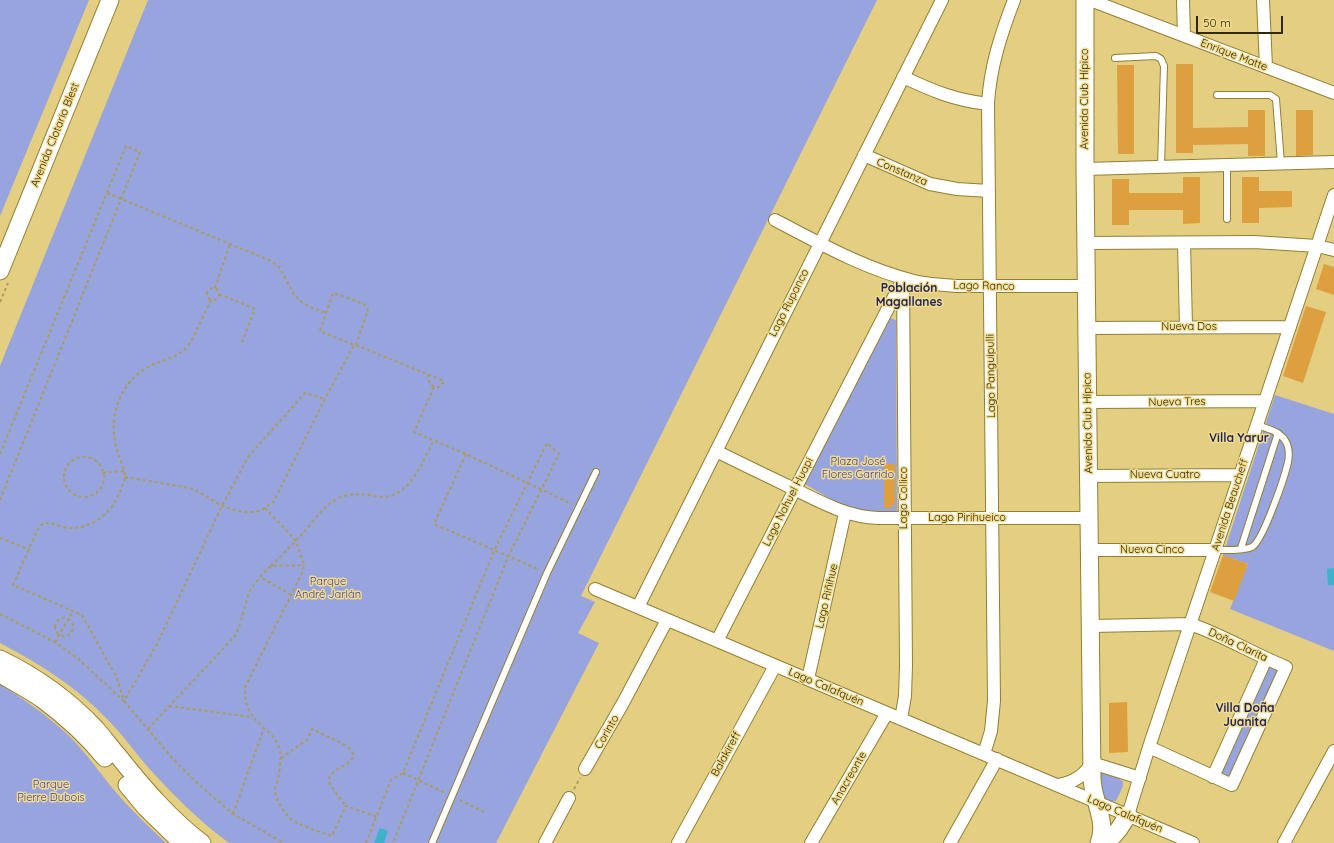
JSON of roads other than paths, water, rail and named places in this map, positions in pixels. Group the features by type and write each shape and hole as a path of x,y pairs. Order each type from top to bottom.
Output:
{"main road":[{"name":"Avenida Clotario Blest","path":"0,271 110,0"},
{"name":"Avenida Club Hípico","path":"1085,0 1085,169 1092,787 1103,825 1102,836 1099,843"},
{"path":"0,659 27,674 64,700 83,716 97,730 142,785 166,811 202,843"},
{"path":"0,674 42,700 78,729 92,742 146,808 182,843"},
{"path":"1107,843 1128,815"}],"street":[{"name":"Lago Rupanco","path":"638,607 942,0"},
{"name":"Lago Panguipulli","path":"984,754 991,731 993,714 988,104 994,58 1014,0"},
{"name":"Enrique Matte","path":"1090,0 1334,93"},
{"path":"1182,0 1184,36"},
{"path":"1263,0 1266,67"},
{"path":"903,77 942,94 971,102 988,104"},
{"name":"Constanza","path":"864,155 930,184 957,189 989,191"},
{"path":"1085,169 1334,162"},
{"name":"Avenida Beaucheff","path":"1128,815 1190,624 1334,195"},
{"name":"Lago Ranco","path":"775,220 861,262 903,278 937,285 1087,286"},
{"path":"1086,243 1254,242 1317,246 1334,250"},
{"path":"1184,243 1186,327"},
{"name":"Lago Nahuel Huapi","path":"717,641 903,278"},
{"name":"Lago Collico","path":"901,719 905,696 906,666 903,278"},
{"name":"Nueva Dos","path":"1087,328 1290,327"},
{"name":"Nueva Tres","path":"1088,402 1265,401"},
{"name":"Lago Pirihueico","path":"716,451 846,513 870,518 1090,518"},
{"name":"Nueva Cuatro","path":"1089,476 1240,475"},
{"name":"Lago Riñihue","path":"808,679 846,513"},
{"name":"Nueva Cinco","path":"1090,550 1215,550"},
{"name":"Lago Calafquén","path":"596,590 1193,843"},
{"name":"Corinto","path":"586,769 667,620"},
{"path":"1091,626 1190,624"},
{"name":"Doña Clarita","path":"1190,624 1286,667 1232,785 1212,777"},
{"path":"1150,746 1212,777 1266,659"},
{"name":"Balakireff","path":"678,843 775,666"},
{"name":"Anacreonte","path":"811,843 887,713"},
{"path":"1284,843 1334,751"},
{"path":"950,843 997,759"},
{"path":"1058,785 1075,780 1092,763 1140,778"},
{"path":"545,843 569,798"}],"lane":[{"path":"1115,58 1156,56 1161,59 1164,66 1161,166"},
{"path":"1217,95 1274,96 1276,99 1281,163"},
{"path":"1227,165 1227,219"},
{"path":"1215,550 1251,547 1257,543 1266,527 1288,461 1288,446 1284,438 1278,433 1257,425"},
{"path":"1241,548 1278,433"},
{"path":"432,843 547,573 596,472"}],"district":[{"name":"Población Magallanes","path":"909,295"},
{"name":"Villa Yarur","path":"1239,438"},
{"name":"Villa Doña Juanita","path":"1245,715"}],"park label":[{"name":"Plaza José Flores Garrido","path":"858,468"},
{"name":"Parque André Jarlán","path":"328,588"},
{"name":"Parque Pierre Dubois","path":"51,791"}]}
